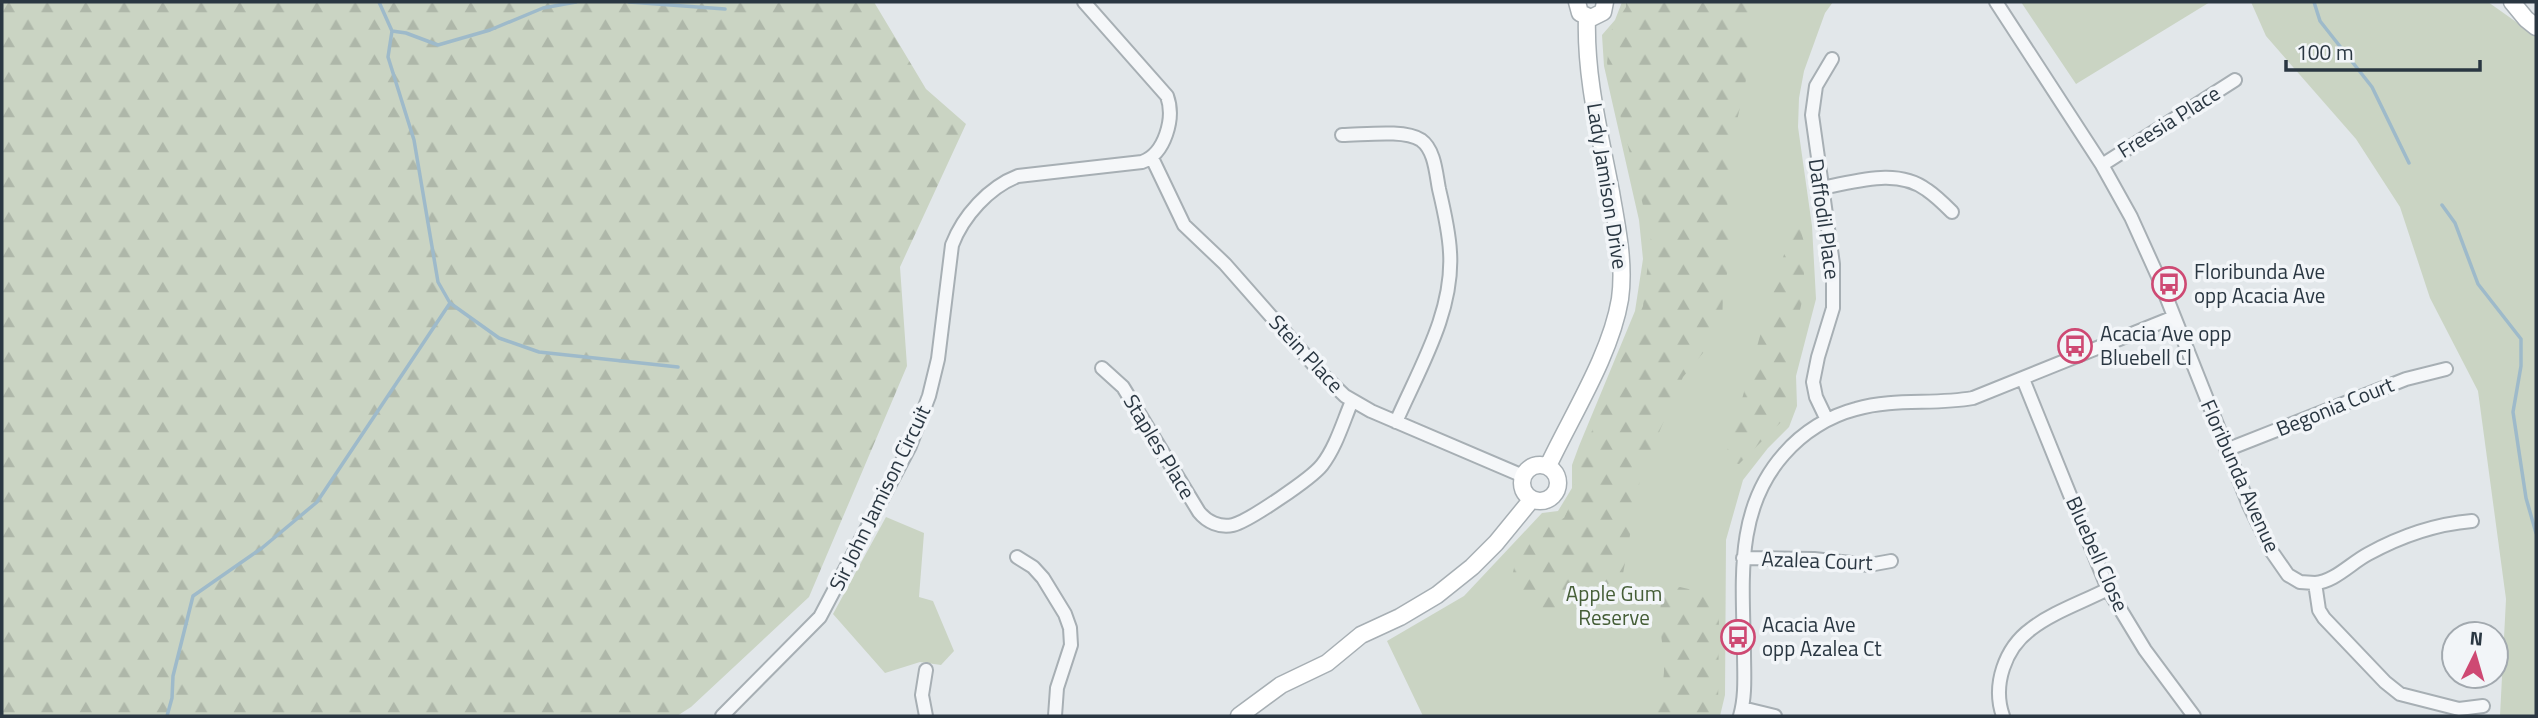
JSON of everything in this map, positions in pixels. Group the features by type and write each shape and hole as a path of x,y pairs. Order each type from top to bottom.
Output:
{"street":[{"path":"1084,2 1162,88 1168,99 1170,114 1164,140 1152,158"},
{"path":"1577,2 1578,9 1587,18 1600,15 1605,8 1605,2"},
{"name":"Floribunda Avenue","path":"1996,2 2102,164 2131,217 2249,506 2278,562 2295,579 2315,583"},
{"path":"2512,2 2536,27"},
{"name":"Lady Jamison Drive","path":"1549,466 1609,337 1620,297 1620,242 1588,75 1587,18"},
{"name":"Daffodil Place","path":"1826,420 1816,397 1814,382 1818,357 1831,319 1834,297 1833,264 1813,133 1812,104 1819,79 1832,59"},
{"name":"Freesia Place","path":"2102,164 2235,80"},
{"path":"1342,135 1401,134 1426,138 1446,223 1450,274 1440,321 1396,422"},
{"name":"Stein Place","path":"1152,158 1184,225 1225,264 1321,373 1352,401 1523,476"},
{"name":"Sir John Jamison Circuit","path":"722,716 820,617 910,446 929,396 939,359 952,245 956,234 985,196 1000,184 1018,176 1132,163 1152,158"},
{"path":"1821,188 1881,178 1901,179 1928,190 1952,212"},
{"path":"1775,716 1741,712 1745,691 1743,558 1748,520 1754,500 1767,476 1789,449 1826,420 1850,411 1876,405 1939,403 1973,398 2174,317"},
{"name":"Staples Place","path":"1102,368 1123,387 1199,512 1215,530 1240,522 1311,477 1326,459 1352,401"},
{"name":"Begonia Court","path":"2226,450 2406,379 2446,369"},
{"name":"Bluebell Close","path":"2023,379 2108,589 2145,650 2194,716"},
{"path":"1542,464 1549,466 1559,480 1557,491 1544,501 1532,499 1522,487 1523,476 1531,467 1542,464"},
{"path":"1239,716 1281,685 1327,663 1361,635 1400,617 1437,595 1489,549 1532,499"},
{"path":"2472,521 2439,526 2384,547 2329,579 2315,583 2319,610 2324,618 2392,688 2412,699 2452,708 2483,706"},
{"path":"1017,557 1033,567 1043,578 1065,614 1070,628 1070,645 1057,688 1055,716"},
{"name":"Azalea Court","path":"1743,558 1814,559 1869,565 1891,561"},
{"path":"2003,716 2000,680 2005,663 2017,642 2038,624 2108,589"},
{"path":"926,670 922,705 926,716"}],"green space":[{"path":"2,2 874,2 926,89 966,124 900,267 907,366 809,597 691,707 677,716 2,716"},
{"name":"Apple Gum Reserve","path":"1622,2 1833,2 1825,13 1804,71 1799,98 1798,127 1812,226 1816,299 1796,376 1797,406 1789,427 1743,480 1726,540 1725,695 1720,716 1423,716 1387,641 1464,596 1542,513 1558,511 1572,488 1572,465 1635,311 1643,259 1639,220 1604,66 1602,35 1615,20"},
{"path":"1626,2 1760,2 1755,11 1745,86 1735,129 1727,199 1732,251 1723,292 1722,330 1683,377 1641,474 1623,574 1587,598 1557,611 1519,604 1511,581 1520,542 1542,527 1564,518 1573,499 1576,470 1643,306 1651,237 1607,63 1611,31 1626,7"},
{"path":"2021,2 2210,2 2076,84"},
{"path":"2251,2 2488,2 2536,36 2536,716 2500,716 2501,690 2510,690 2510,620 2505,620 2506,599 2478,391 2430,298 2400,207 2356,139 2266,36"},
{"path":"1797,218 1804,242 1804,293 1791,348 1787,416 1739,464 1724,462 1780,266"},
{"path":"886,517 924,533 919,597 933,601 954,651 941,665 920,662 885,673 833,614"},
{"path":"1680,587 1701,592 1719,609 1718,716 1651,716 1664,676 1660,607 1666,590"}],"waterway":[{"path":"379,2 392,31 388,57 414,140 438,282 450,303 499,338 539,352 678,367"},
{"path":"392,31 406,33 438,45 490,30 543,8 576,2"},
{"path":"629,2 725,9"},
{"path":"2314,2 2320,21 2372,87 2409,163"},
{"path":"2442,205 2455,223 2478,284 2521,339 2521,366 2513,412 2526,498 2536,533"},
{"path":"167,716 172,698 173,676 193,596 262,548 317,502 450,303"}],"place":[{"name":"Floribunda Ave opp Acacia Ave","path":"2169,284"},
{"name":"Acacia Ave opp Bluebell Cl","path":"2075,346"},
{"name":"Acacia Ave opp Azalea Ct","path":"1738,637"}]}
